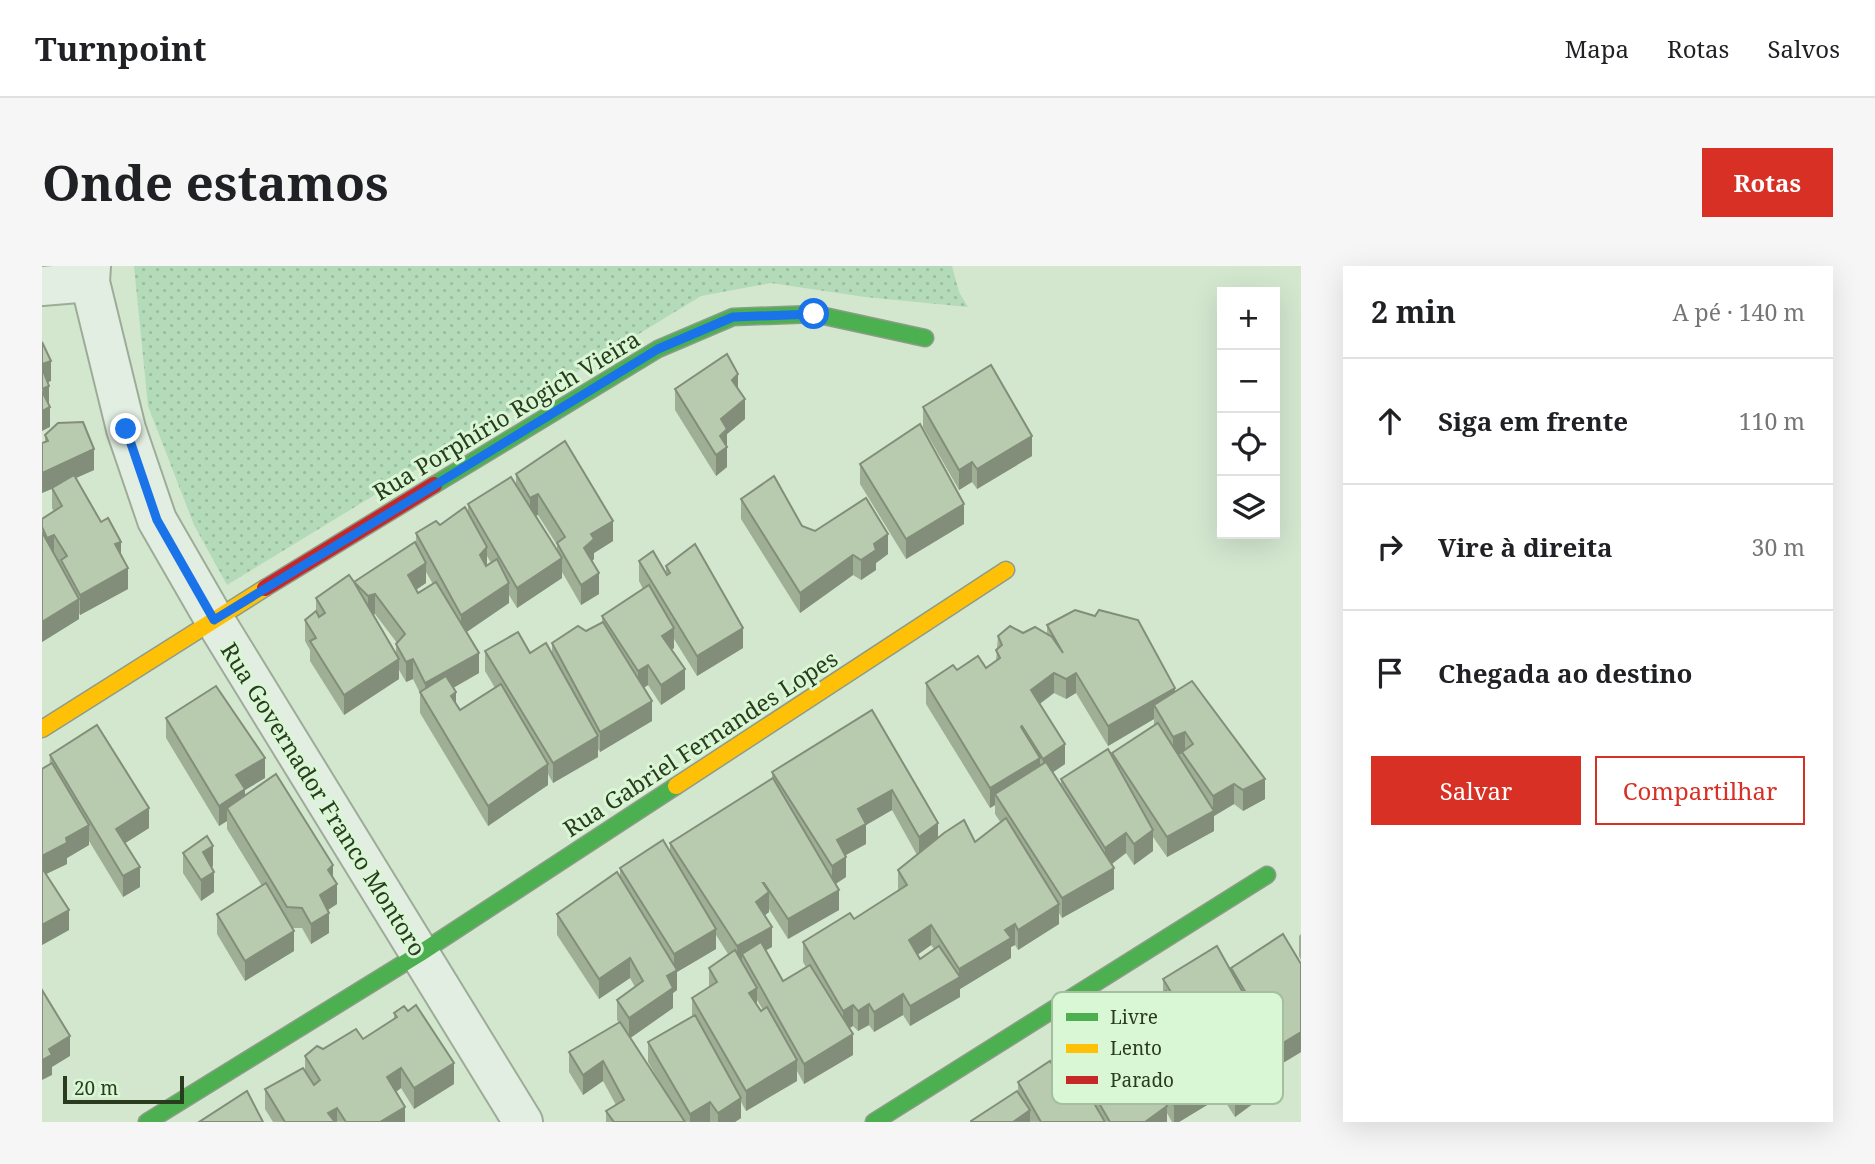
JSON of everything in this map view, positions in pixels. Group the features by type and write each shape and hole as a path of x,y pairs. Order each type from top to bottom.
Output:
{"street":[{"path":"42,286 90,274"},
{"name":"Rua Governador Franco Montoro","path":"90,274 126,429 157,520 214,620 523,1122"},
{"name":"Rua Porphírio Rogich Vieira","path":"42,729 214,620 658,349 733,317 814,314 925,338"},
{"name":"Rua Gabriel Fernandes Lopes","path":"146,1122 419,954 1006,570"},
{"path":"1081,992 1267,875"},
{"path":"874,1122 1052,1010"}],"green space":[{"path":"134,266 952,266 959,292 968,307 865,297 771,283 701,296 227,585 194,525 148,406"}],"building":[{"path":"42,342 51,361 42,364"},
{"path":"727,354 738,374 732,380 745,399 721,419 727,429 720,436 727,447 716,455 675,389"},
{"path":"991,365 1032,436 977,469 972,462 959,470 923,407"},
{"path":"42,368 49,386 42,389"},
{"path":"42,391 50,407 42,411"},
{"path":"83,422 94,449 42,473 42,443 48,441 45,435 58,423"},
{"path":"920,424 964,504 906,539 860,464"},
{"path":"565,441 613,521 591,534 594,539 584,548 599,573 581,585 557,543 565,537 538,494 530,498 516,474"},
{"path":"74,475 101,522 108,518 121,542 115,544 128,568 80,595 61,560 67,556 54,535 47,538 42,527 42,519 62,506 52,488"},
{"path":"774,476 802,526 815,531 866,498 888,534 874,544 876,550 861,560 853,555 800,593 741,499"},
{"path":"511,477 562,558 517,588 468,504"},
{"path":"465,507 487,547 480,555 486,566 497,559 509,583 461,615 416,533 436,521 440,525"},
{"path":"42,532 79,599 42,622"},
{"path":"415,542 426,563 408,575 418,593 436,582 479,653 425,683 413,659 406,662 396,644 405,634 375,594 368,596 354,582"},
{"path":"695,544 743,628 697,656 639,561 653,551 667,575 670,573 666,566"},
{"path":"349,575 399,659 344,695 310,641 316,638 305,620 316,611 319,617 325,613 316,598"},
{"path":"649,585 674,628 662,636 685,669 661,685 648,665 638,671 602,616"},
{"path":"1075,610 1095,616 1099,610 1138,620 1175,688 1108,726 1076,673 1066,679 1054,673 1031,690 1065,744 1043,759 1022,726 1040,758 990,788 926,683 953,665 957,670 978,656 986,668 1000,658 996,650 1002,645 998,636 1010,626 1023,633 1035,627 1052,637 1063,653 1047,625"},
{"path":"603,622 652,701 600,732 552,643 578,626 586,631"},
{"path":"518,632 530,653 546,643 598,736 553,763 485,651"},
{"path":"446,676 456,692 451,696 460,710 501,684 548,764 488,806 420,692"},
{"path":"1192,681 1265,779 1243,790 1234,784 1213,796 1182,752 1193,744 1185,732 1173,737 1154,705"},
{"path":"216,686 265,758 236,775 245,789 219,806 166,718"},
{"path":"872,710 938,823 919,837 892,790 858,809 866,824 837,840 846,857 832,866 772,772"},
{"path":"1158,723 1214,811 1167,837 1112,753"},
{"path":"97,725 149,808 116,829 140,867 123,876 50,755"},
{"path":"1108,749 1153,830 1134,844 1126,833 1105,848 1061,779"},
{"path":"1046,762 1114,868 1062,898 995,794"},
{"path":"52,763 89,825 66,838 67,843 42,856 42,769"},
{"path":"276,774 333,865 328,870 337,884 320,895 329,913 311,924 302,908 287,907 227,808"},
{"path":"773,778 839,890 788,919 763,883 769,892 756,902 772,927 737,946 670,843"},
{"path":"1006,818 1059,904 1018,930 1015,924 1005,930 1011,938 959,969 931,925 909,940 920,959 939,946 960,977 910,1006 903,994 874,1012 869,1004 858,1011 853,1005 843,1011 803,942 850,913 854,919 907,885 898,870 964,820 975,842"},
{"path":"207,836 213,846 203,852 214,872 201,880 183,853"},
{"path":"663,840 716,929 674,954 620,868"},
{"path":"42,868 69,910 42,925"},
{"path":"617,872 677,970 667,976 673,988 629,1018 617,1000 643,981 630,958 599,979 557,914"},
{"path":"266,883 294,931 245,961 217,914"},
{"path":"1283,934 1301,964 1301,1032 1283,1043 1283,992 1245,992 1231,968"},
{"path":"761,942 783,981 810,965 853,1034 804,1064 742,954"},
{"path":"1217,946 1243,992 1171,992 1163,979"},
{"path":"735,950 757,988 749,993 761,1011 767,1007 797,1060 746,1091 692,998 717,982 709,968"},
{"path":"42,990 70,1036 49,1049 52,1055 42,1060"},
{"path":"416,1005 454,1063 414,1088 401,1068 387,1077 405,1107 380,1122 346,1122 337,1108 328,1113 335,1122 285,1122 265,1089 303,1068 314,1085 320,1080 305,1056 317,1046 323,1049 356,1029 363,1039 397,1017 394,1013 404,1006 408,1011"},
{"path":"695,1015 741,1098 718,1113 710,1102 690,1114 648,1042"},
{"path":"620,1022 685,1122 614,1122 606,1111 624,1100 603,1061 583,1075 569,1052"},
{"path":"1050,1061 1052,1104 1095,1104 1105,1122 1041,1122 1018,1082"},
{"path":"247,1091 263,1122 199,1122"},
{"path":"1017,1091 1030,1110 1013,1122 971,1122 971,1121"},
{"path":"1100,1104 1167,1106 1145,1122 1110,1122"}],"traffic: fast":[{"path":"434,485 658,349 733,317 815,314 925,338"},
{"path":"147,1122 419,954 676,786"},
{"path":"1081,992 1267,875"},
{"path":"874,1122 1052,1010"}],"traffic: slow":[{"path":"676,786 1006,570"},
{"path":"42,729 265,588"}],"traffic: jam":[{"path":"265,588 434,485"}],"route":[{"path":"126,429 157,520 214,620 658,349 733,317 814,314"}]}
